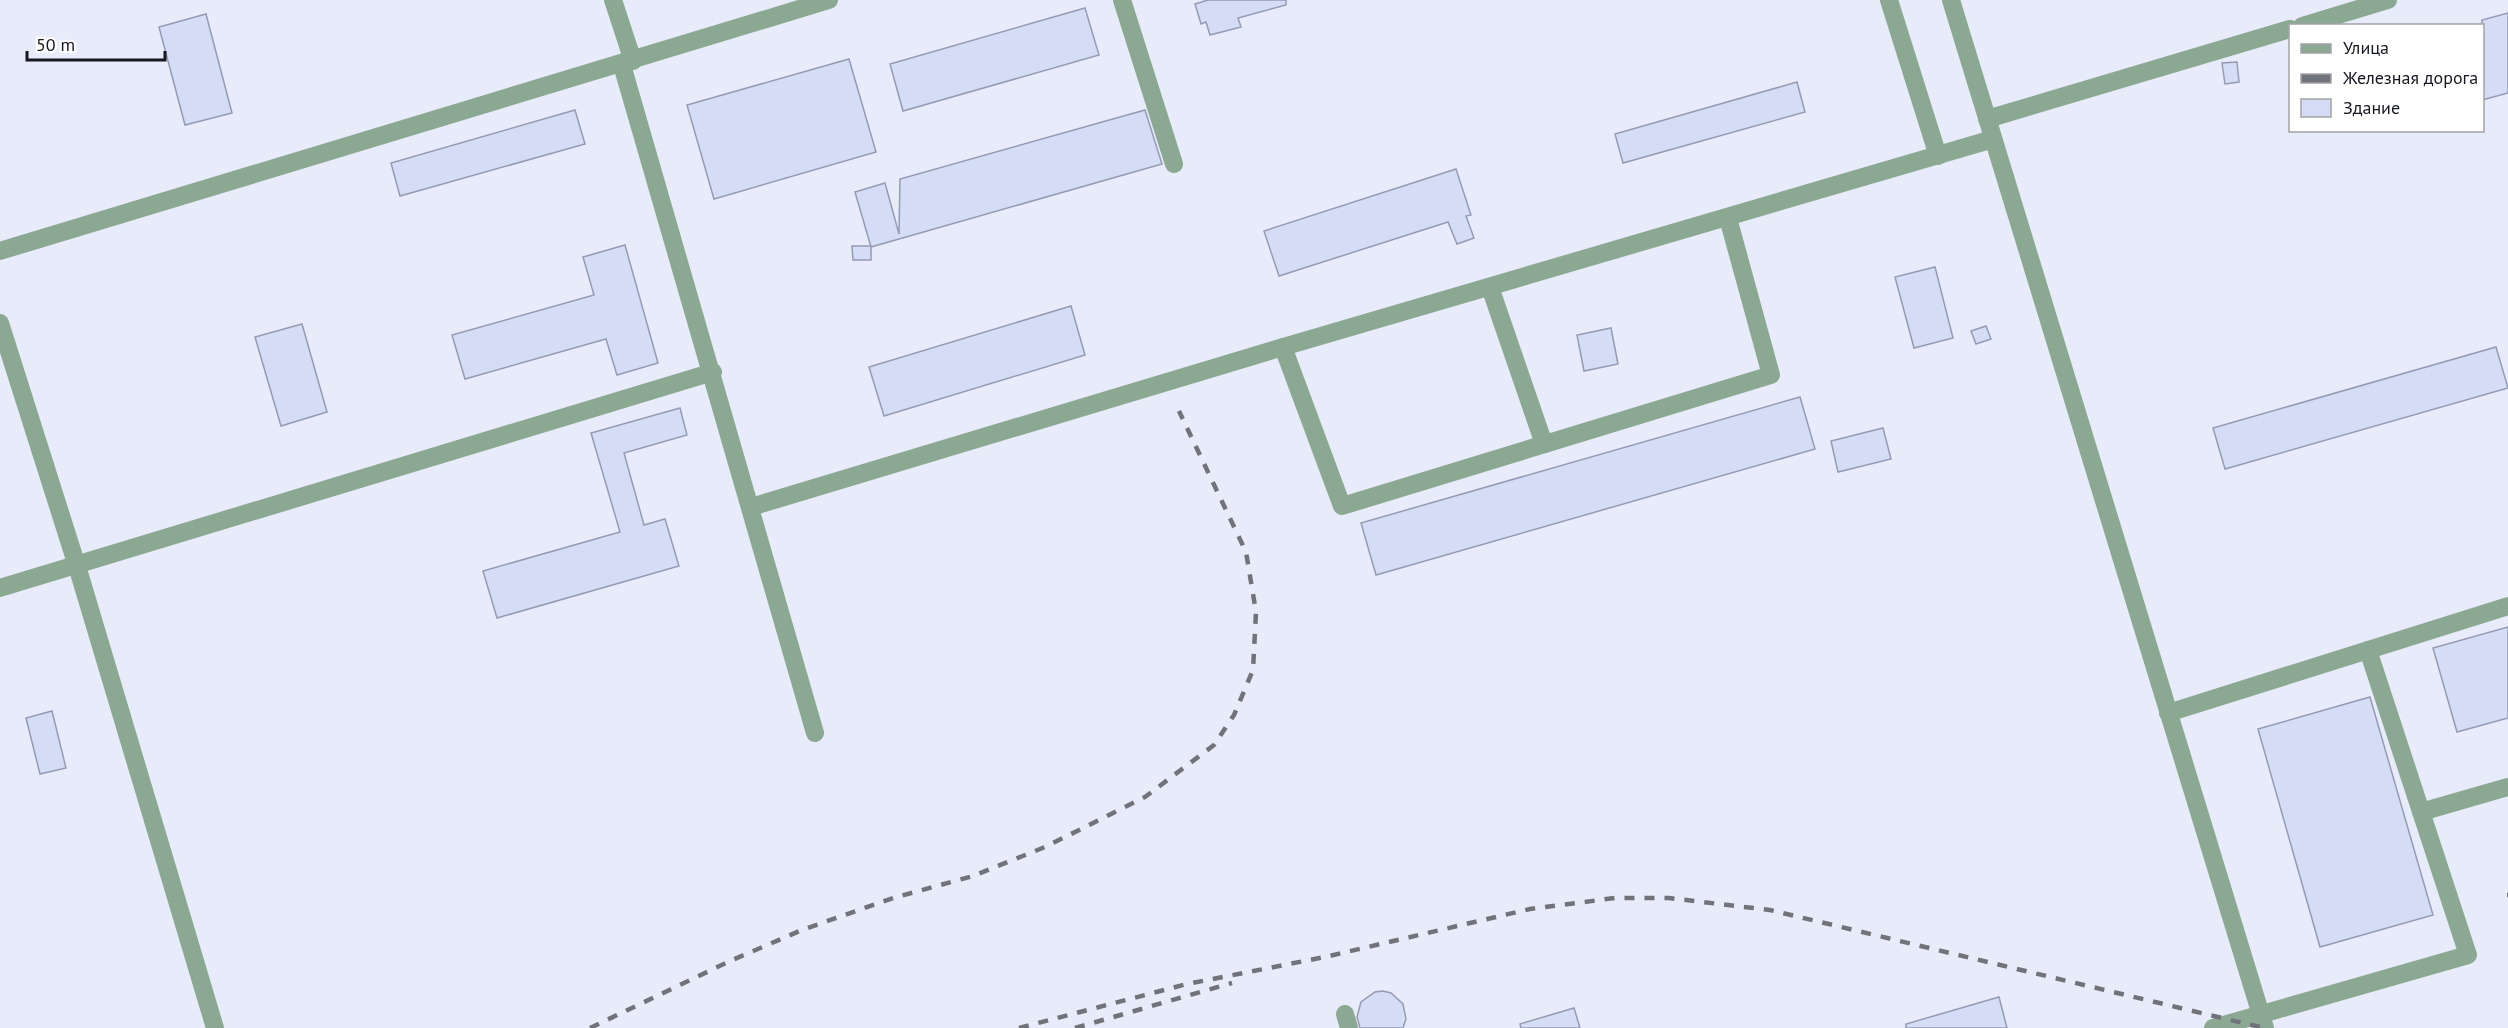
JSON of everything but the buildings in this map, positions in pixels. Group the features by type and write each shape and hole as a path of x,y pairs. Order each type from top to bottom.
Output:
{"lane":[{"path":"613,0 627,63 815,733"},
{"path":"0,251 829,0"},
{"path":"1122,0 1174,164"},
{"path":"1889,0 1938,156"},
{"path":"1951,0 2262,1020"},
{"path":"2309,24 2388,0"},
{"path":"1987,119 2289,29"},
{"path":"751,507 1283,346 1993,139"},
{"path":"1283,346 1342,506 1771,375 1728,218"},
{"path":"1490,287 1544,444"},
{"path":"0,323 77,566 215,1028"},
{"path":"0,588 713,372"},
{"path":"2168,712 2508,606"},
{"path":"2213,1028 2262,1020 2468,955 2368,650"},
{"path":"2421,812 2508,787"}],"shaded area":[{"path":"0,0 2508,0 2508,1028 0,1028"}],"railway":[{"path":"590,1028 730,961 802,930 893,898 973,876 1045,847 1145,797 1214,745 1234,715 1253,670 1256,612 1246,552 1179,411"},
{"path":"1019,1028 1187,984 1325,957 1530,909 1615,898 1669,898 1770,910 2264,1028"},
{"path":"1075,1028 1232,983"}]}
